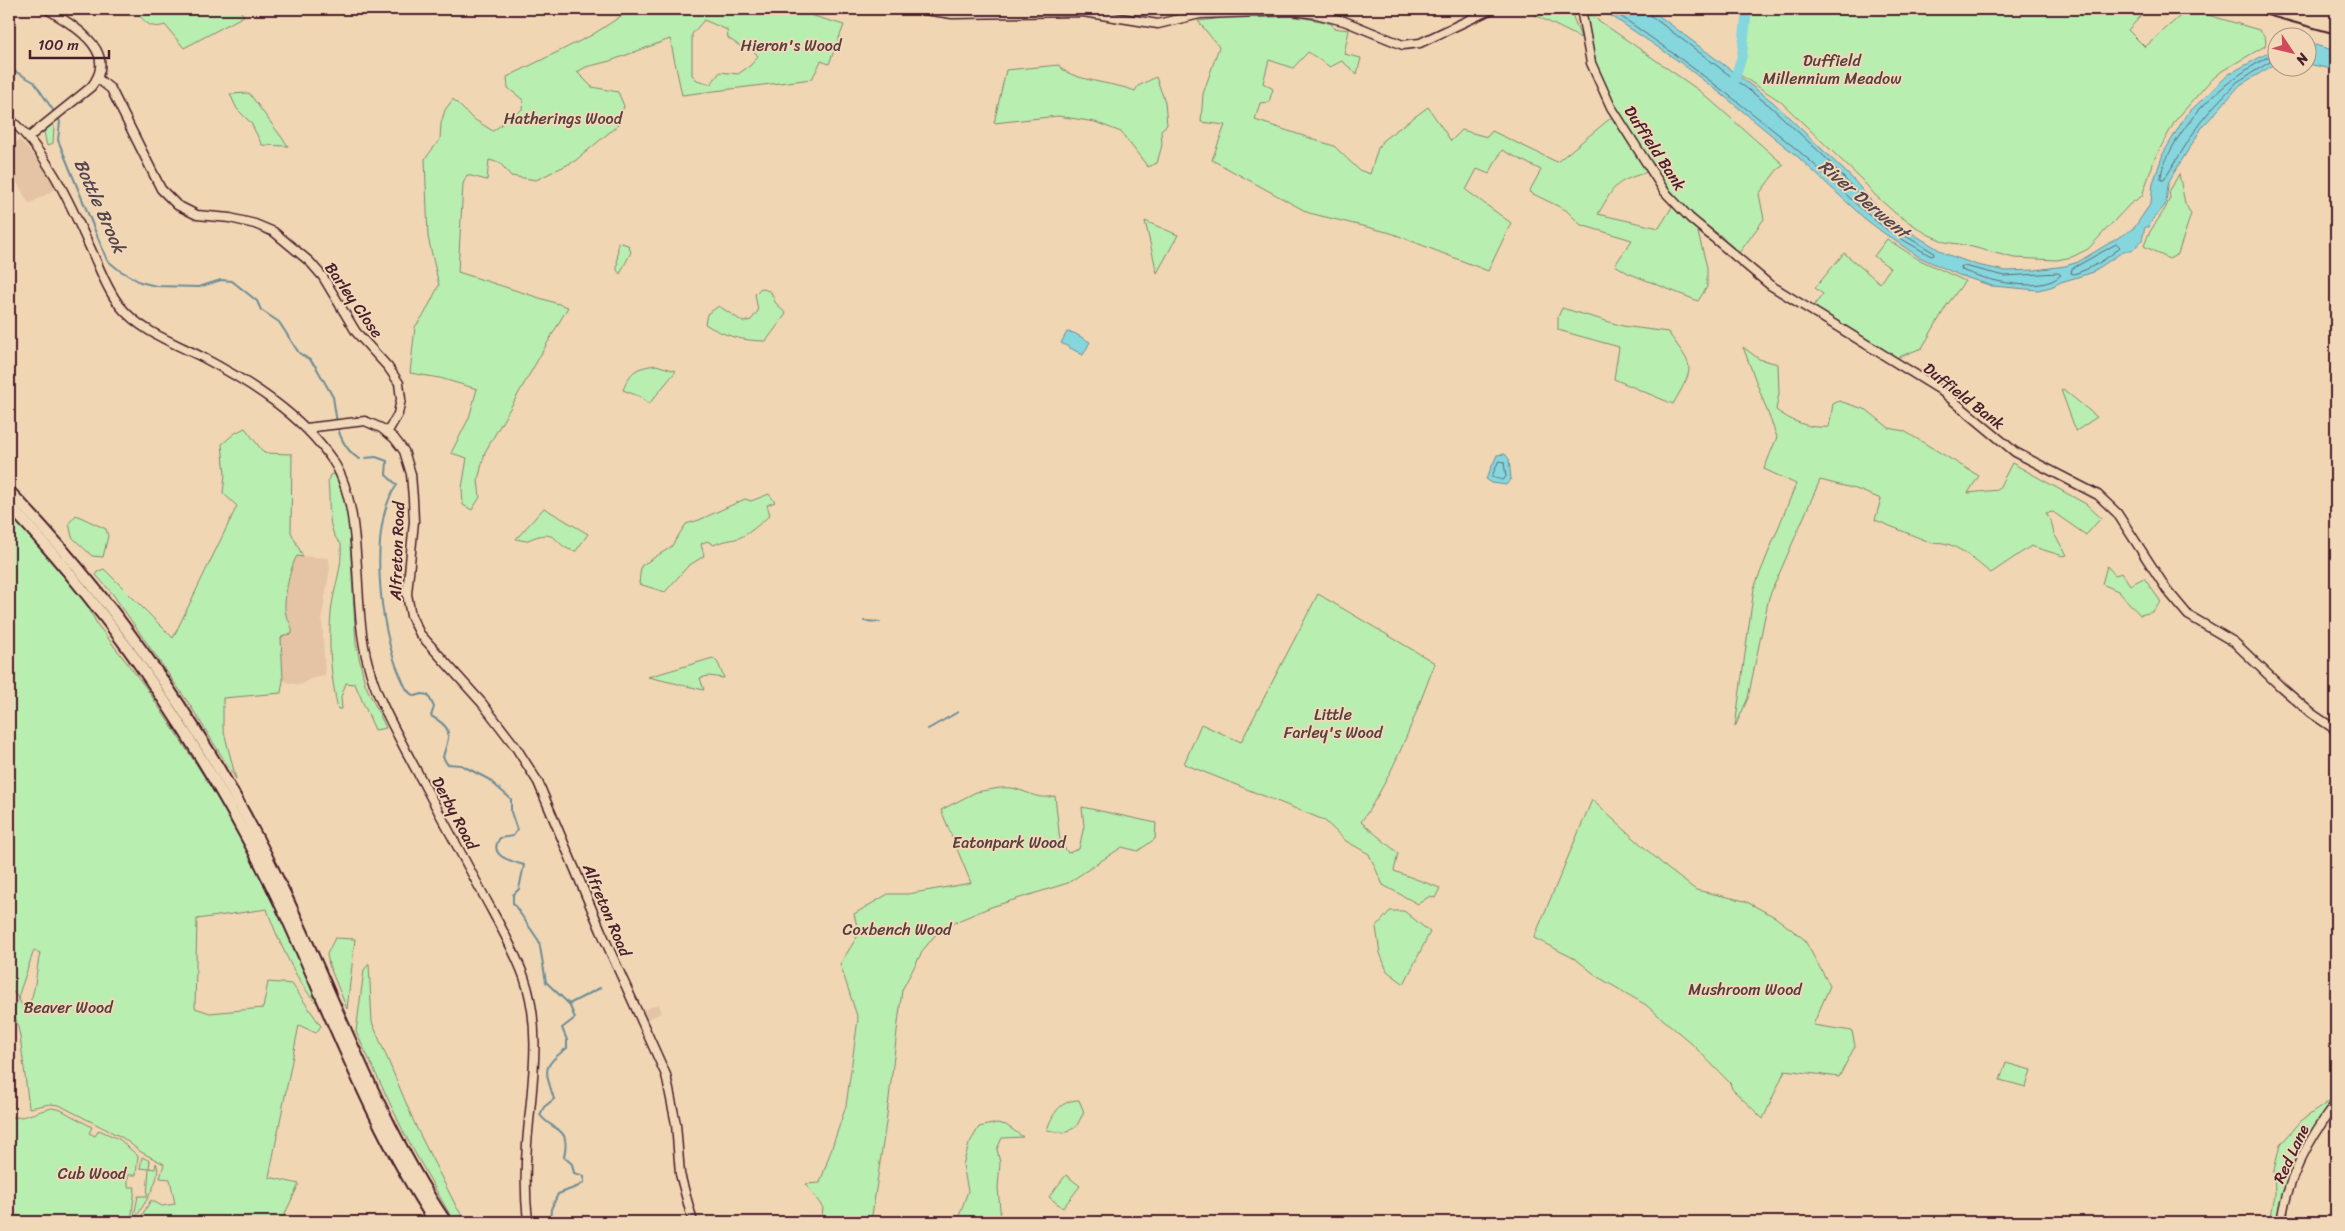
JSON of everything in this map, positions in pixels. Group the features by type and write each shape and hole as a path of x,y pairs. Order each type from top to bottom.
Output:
{"highway":[{"path":"9,491 47,530 90,581 197,733 251,828 284,892 348,1034 349,1062 399,1162 435,1222"},
{"path":"9,506 45,545 116,634 197,751 242,830 286,916 348,1048 446,1222"}],"street":[{"path":"29,137 50,118 91,87 97,78 99,60 89,38 74,25 47,9"},
{"path":"918,9 952,14 1083,12 1158,24 1200,14 1294,11 1344,21 1374,35 1408,46 1420,43 1492,9"},
{"name":"Duffield Bank","path":"1581,9 1591,63 1611,107 1665,192 1690,218 1776,289 1938,389 2015,452 2098,495 2117,513 2167,590 2188,615 2234,642 2289,693 2336,730"},
{"name":"Barley Close","path":"97,78 111,89 161,189 177,205 197,215 230,218 255,224 274,232 310,262 323,277 356,332 388,367 399,383 401,399 398,414 387,433"},
{"path":"9,118 29,137 54,172 111,292 124,311 144,327 256,388 306,428"},
{"name":"Alfreton Road","path":"306,428 357,421 372,423 387,433 404,451 411,474 414,521 407,594 411,616 420,634 482,703 515,746 538,782 601,932 666,1075 676,1124 680,1174 693,1222"},
{"name":"Derby Road","path":"306,428 341,475 349,504 357,568 362,641 373,682 386,712 514,952 529,996 535,1031 525,1174 528,1222"},
{"name":"Red Lane","path":"2281,1222 2288,1191 2304,1153 2318,1127 2336,1103"}],"shaded area":[{"path":"19,139 40,162 56,189 29,204 16,181 9,184 9,150"},
{"path":"297,556 329,558 330,568 322,616 325,676 310,679 301,685 283,680 280,648 281,638 284,635 292,634 293,627 285,614 285,605 291,564"},
{"path":"659,1004 662,1013 645,1020 641,1011"}],"green space":[{"path":"239,9 244,16 184,48 165,25 152,26 148,24 135,10"},
{"path":"632,9 790,9 844,25 829,64 821,61 812,79 682,95 670,39 610,61 586,67 577,72 592,87 618,92 624,106 617,126 575,161 536,180 511,176 500,163 489,160 487,180 467,175 463,184 458,272 568,307 485,452 478,480 480,497 472,510 463,505 462,488 467,458 451,453 469,418 477,389 440,378 410,373 415,327 425,313 439,285 428,237 425,159 440,139 441,123 445,110 453,99 472,118 493,131 501,125 507,115 518,113 522,109 523,100 508,88 507,77 592,35","holes":["704,20 727,30 728,38 743,48 748,45 758,56 751,65 738,74 720,72 711,84 697,80 692,75 692,34"]},
{"path":"1524,9 1570,9 1581,38 1529,12"},
{"name":"Duffield Millennium Meadow","path":"1751,9 2141,9 2141,16 2128,30 2145,47 2188,9 2259,30 2264,35 2266,41 2265,46 2222,71 2209,82 2175,121 2155,158 2142,196 2130,204 2088,249 2072,257 2057,260 2014,258 1965,245 1945,242 1927,234 1895,213 1780,101 1740,75"},
{"path":"1585,11 1700,91 1784,165 1777,170 1759,194 1764,219 1739,253 1720,235 1690,214 1665,183 1615,106 1596,63"},
{"path":"1250,15 1281,16 1322,21 1332,24 1333,28 1349,30 1344,54 1361,58 1357,74 1342,61 1330,67 1308,52 1293,68 1269,60 1263,83 1273,89 1269,102 1260,103 1255,120 1334,146 1359,170 1370,174 1378,148 1383,140 1428,107 1451,141 1462,130 1487,137 1492,131 1557,162 1612,117 1647,172 1621,182 1616,186 1598,214 1659,228 1672,207 1697,229 1707,267 1707,287 1698,301 1628,273 1615,265 1632,240 1581,225 1566,210 1529,192 1541,170 1502,150 1489,174 1477,169 1466,190 1511,223 1488,271 1391,233 1309,213 1212,160 1225,125 1201,122 1203,94 1219,47 1198,21"},
{"path":"1059,65 1064,70 1081,78 1135,91 1138,86 1156,77 1165,102 1167,125 1161,130 1162,145 1157,163 1148,167 1121,132 1095,122 1058,116 994,123 1006,70"},
{"path":"249,93 288,146 262,145 251,123 237,109 230,94"},
{"path":"52,120 54,127 53,143 47,146 44,132"},
{"path":"2179,174 2185,203 2191,214 2178,254 2169,259 2144,246 2149,233 2165,209 2170,198 2169,192"},
{"path":"1145,221 1178,235 1157,273"},
{"path":"1887,239 1918,259 1965,281 1947,305 1922,348 1896,358 1812,308 1823,294 1815,288 1844,253 1880,283 1890,268 1874,256"},
{"path":"618,242 628,245 631,252 620,274 617,270"},
{"path":"761,288 771,292 775,302 786,314 766,341 734,337 719,332 705,324 707,314 719,306 743,322 751,320 758,311 755,294"},
{"path":"1562,308 1623,326 1668,332 1683,353 1689,367 1686,381 1673,404 1614,379 1619,347 1558,330 1558,317"},
{"path":"1743,347 1759,359 1778,364 1779,393 1776,410 1794,421 1814,427 1829,427 1833,404 1839,401 1867,410 1889,428 1904,431 1979,476 1968,493 1998,490 2012,463 2086,504 2101,518 2086,535 2053,512 2046,513 2051,521 2054,534 2067,555 2063,556 2031,546 1991,573 1956,547 1948,544 1932,543 1875,520 1881,499 1856,489 1820,480 1769,597 1748,698 1735,727 1754,588 1796,484 1764,469 1777,437"},
{"path":"656,365 676,371 649,404 641,397 623,390 635,371"},
{"path":"2063,389 2097,417 2076,431 2061,390"},
{"path":"245,428 264,453 292,454 291,532 303,557 297,556 289,576 285,610 292,634 284,635 281,638 283,680 281,693 223,698 223,728 236,779 190,705 112,593 96,575 97,572 104,569 173,638 237,506 223,493 225,474 222,444 235,433"},
{"path":"335,474 348,509 356,644 365,684 386,728 375,730 355,684 346,683 341,697 342,709 338,709 334,686 330,649 330,625 332,604 341,562 341,544 336,538 331,523 328,481 330,475"},
{"path":"769,494 775,502 767,505 770,515 741,537 714,545 707,541 701,544 704,556 688,566 665,592 639,584 641,566 671,547 686,524 745,499 751,501"},
{"path":"544,508 588,534 576,551 563,546 551,536 537,536 526,541 516,539"},
{"name":"Beaver Wood","path":"9,513 86,603 97,624 147,689 204,776 242,838 278,906 321,1006 305,989 297,976 267,909 197,919 195,1008 210,1013 263,1008 268,982 292,984 321,1026 316,1033 299,1025 269,1177 299,1184 281,1222 138,1222 151,1200 162,1206 175,1204 170,1179 160,1178 164,1164 141,1152 123,1138 59,1105 50,1104 29,1108 20,1036 14,1011 18,998 9,987","holes":["34,950 40,953 34,991 25,1012 18,997"]},
{"path":"76,515 106,529 108,536 103,557 92,556 72,537 69,523"},
{"path":"2107,566 2115,575 2122,573 2130,585 2144,578 2161,602 2152,612 2140,615 2118,591 2102,584"},
{"name":"Little Farley's Wood","path":"1318,594 1435,663 1394,765 1361,822 1398,853 1394,871 1440,888 1435,898 1430,896 1418,904 1383,885 1369,854 1346,841 1324,820 1184,764 1201,724 1241,742"},
{"path":"713,658 718,663 724,678 708,676 700,678 704,690 648,677"},
{"path":"1014,788 1039,797 1055,796 1060,841 1068,853 1079,849 1084,826 1082,807 1156,823 1155,839 1138,851 1122,847 1068,883 991,907 941,928 923,950 902,990 886,1123 871,1222 821,1222 823,1208 806,1184 820,1183 846,1106 858,1019 840,964 862,929 858,930 854,914 888,894 908,894 971,883 941,810 976,792"},
{"name":"Mushroom Wood","path":"1592,800 1668,869 1696,890 1745,901 1775,917 1804,939 1830,986 1813,1025 1852,1031 1855,1046 1839,1077 1785,1070 1763,1119 1732,1089 1730,1083 1691,1043 1646,1005 1598,977 1577,960 1534,938"},
{"path":"1390,911 1404,911 1430,932 1404,984 1387,971 1380,953 1376,927"},
{"path":"335,938 355,939 347,1009 329,965 327,954"},
{"path":"369,964 372,1022 417,1129 457,1208 467,1222 454,1222 405,1135 356,1032 364,970"},
{"path":"2006,1063 2031,1070 2026,1087 2000,1080"},
{"path":"1079,1100 1084,1112 1076,1127 1064,1133 1047,1130 1055,1113 1062,1105"},
{"path":"2331,1100 2297,1155 2280,1204 2277,1222 2270,1222 2275,1195 2274,1170 2280,1145 2302,1120"},
{"name":"Cub Wood","path":"52,1108 61,1110 92,1127 89,1133 95,1136 99,1130 119,1139 138,1156 136,1175 128,1175 128,1187 135,1187 131,1222 28,1222 9,1210 9,1116 18,1117"},
{"path":"997,1123 1006,1125 1023,1137 1002,1138 997,1149 1000,1163 998,1188 1001,1220 1000,1222 957,1222 968,1191 963,1165 969,1144 979,1127"},
{"path":"142,1157 150,1161 149,1168 155,1169 156,1163 158,1169 157,1177 150,1193 133,1222 138,1196 147,1196 149,1169 140,1168"},
{"path":"1066,1175 1080,1186 1063,1208 1049,1197"}],"water":[{"name":"River Derwent","path":"1601,9 1650,9 1773,102 1853,179 1874,204 1900,226 1946,254 1977,265 2006,271 2035,270 2065,266 2078,262 2134,228 2151,203 2153,183 2163,154 2186,115 2229,74 2268,53 2268,68 2240,85 2203,126 2169,181 2165,205 2152,220 2149,227 2145,227 2142,240 2132,251 2124,251 2091,273 2038,290 1992,286 1959,275 1919,257 1864,218 1798,157 1677,60"},
{"path":"2318,46 2336,51 2336,70 2318,66"},
{"path":"1067,332 1074,333 1090,342 1083,355 1061,343"},
{"path":"1505,454 1509,459 1511,479 1506,485 1492,483 1486,479 1497,455"}],"waterway":[{"path":"1734,81 1742,56 1747,9"},
{"name":"Bottle Brook","path":"9,68 34,82 55,113"},
{"name":"Bottle Brook","path":"58,117 60,122 58,140 107,260 119,270 140,282 156,286 199,287 221,280 232,281 257,301 261,310 279,322 299,353 310,360 316,367 333,397 337,423"},
{"name":"Bottle Brook","path":"338,427 346,446 352,454 360,459"},
{"name":"Bottle Brook","path":"365,458 376,457 387,461 386,475 397,485 388,503 382,525 379,551 382,606 387,633 400,675 407,690 412,695 428,695 434,707 431,716 447,729 448,738 443,757 447,764 461,765 488,779 511,799 511,812 517,830 513,836 500,838 496,849 502,857 524,865 519,889 513,895 513,903 539,941 546,982 569,1004 575,1018 562,1028 567,1040 567,1048 549,1065 547,1075 554,1099 544,1107 540,1115 563,1134 566,1147 564,1157 572,1164 574,1173 584,1176 584,1182 579,1186 558,1194 551,1209 550,1222"},
{"path":"864,621 880,622"},
{"path":"928,729 958,712"},
{"path":"569,1004 600,988"}],"railway":[{"path":"2245,9 2336,34"}],"park label":[{"name":"Hieron's Wood","path":"791,45"},
{"name":"Hatherings Wood","path":"563,118"},
{"name":"Eatonpark Wood","path":"1009,842"},
{"name":"Coxbench Wood","path":"897,929"}]}
